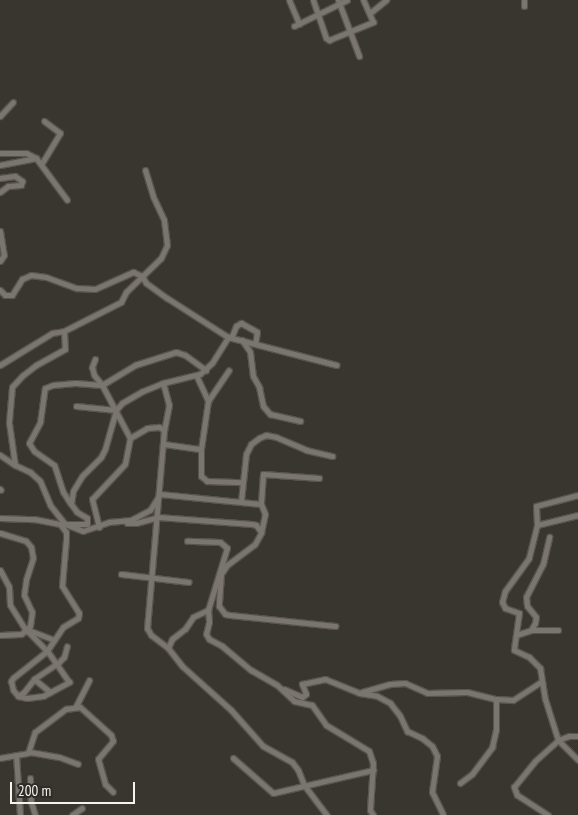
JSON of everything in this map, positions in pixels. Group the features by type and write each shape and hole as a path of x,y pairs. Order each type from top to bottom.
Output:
{"street":[{"path":"289,0 300,24"},
{"path":"313,0 326,38 330,40 372,22 370,13 363,0"},
{"path":"294,26 318,15 338,2 347,0"},
{"path":"370,13 386,0"},
{"path":"338,2 359,56"},
{"path":"0,116 13,102"},
{"path":"42,163 60,133 44,120"},
{"path":"0,153 26,153 36,158 42,163 67,200"},
{"path":"0,165 36,158"},
{"path":"0,365 52,332 64,331 120,302 160,258 167,245 164,220 152,196 146,170"},
{"path":"0,178 15,176 22,181 21,185 8,186 0,192"},
{"path":"0,231 4,255 0,261"},
{"path":"2,293 12,295 22,279 31,275 46,277 77,288 95,289 133,272 142,276 146,282 167,298 230,338 336,366"},
{"path":"71,504 76,483 105,449 116,410 122,403 142,391 163,383 196,375 206,370 230,338 236,326 241,323 257,332 255,344"},
{"path":"15,465 9,423 12,387 36,365 65,349 64,331"},
{"path":"242,340 250,352 253,376 259,387 263,406 270,414 300,421"},
{"path":"0,518 34,519 62,524 85,525 88,521 76,512 63,492 54,465 34,451 29,443 40,422 45,388 53,385 74,383 102,385 135,364 171,353 185,355 206,370"},
{"path":"95,359 92,371 102,385 130,438 125,464 92,500 98,527"},
{"path":"229,370 208,401 201,449 200,472 204,480 243,482"},
{"path":"196,375 208,401"},
{"path":"163,383 169,405 164,430 147,628 151,635 168,648 182,666 236,715 263,746 292,762 298,770 304,785 327,815"},
{"path":"76,406 116,410"},
{"path":"130,438 147,428 159,427 164,430"},
{"path":"241,501 246,454 251,444 266,435 306,450 332,456"},
{"path":"164,444 201,449"},
{"path":"0,455 30,472 40,481 50,505 62,524 66,532 62,586 79,613 78,618 63,627 47,651 11,680 13,690 18,696 38,697 69,682 47,651 28,630 10,605 9,587 0,570"},
{"path":"319,478 263,474 261,504 265,514 261,533 255,544 227,565 216,580 208,610 206,634 209,639 222,646 250,670 302,697 306,694 302,684 325,679 359,693 385,698 395,708 406,732 422,738 432,746 438,760 432,792 443,815"},
{"path":"160,494 203,500 241,501 261,504"},
{"path":"122,522 143,515 150,510 160,494"},
{"path":"578,495 536,506 537,525 529,558 503,598 505,608 519,613 514,650 538,665 548,711 558,740 578,760"},
{"path":"537,525 578,515"},
{"path":"62,524 83,531 109,522 136,523 158,517 252,524 261,533"},
{"path":"0,533 26,541 33,552 33,562 26,580 24,595 33,616 28,630 21,634 0,635"},
{"path":"531,630 536,617 528,606 526,598 543,564 549,537"},
{"path":"187,541 220,542 226,545 218,606 225,614 335,626"},
{"path":"121,574 189,582"},
{"path":"168,648 172,638 185,629 193,617 208,610"},
{"path":"28,630 54,640"},
{"path":"516,635 531,630 558,630"},
{"path":"18,696 24,692 34,679 56,665 64,657 67,646"},
{"path":"34,679 50,692"},
{"path":"76,706 89,680"},
{"path":"359,693 390,684 405,683 427,693 466,692 496,699 513,700 542,682"},
{"path":"277,685 294,701 312,705 326,725 369,751 373,762 370,810 372,815"},
{"path":"460,783 472,774 492,747 496,730 496,699"},
{"path":"30,752 35,732 66,709 76,706 84,709 111,735 113,741 98,759 105,784 113,792"},
{"path":"548,815 517,795 514,787 534,761 558,740 569,736 578,736"},
{"path":"0,758 30,752 59,757 78,764"},
{"path":"16,755 20,815"},
{"path":"233,758 273,793 373,770"},
{"path":"30,778 31,802 35,815"},
{"path":"72,815 82,808"}]}
